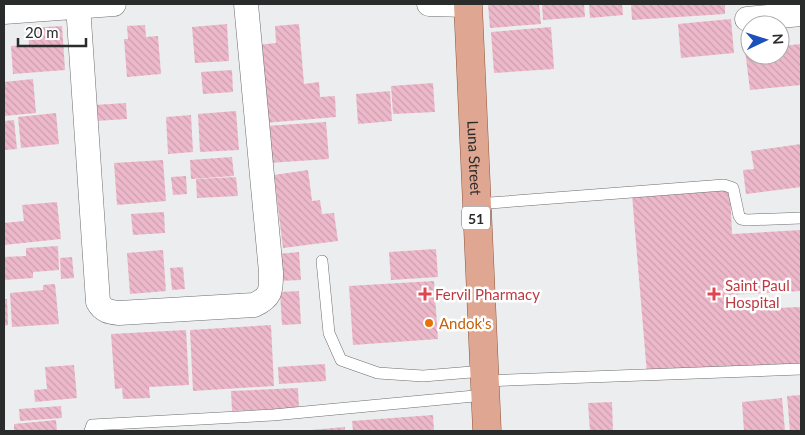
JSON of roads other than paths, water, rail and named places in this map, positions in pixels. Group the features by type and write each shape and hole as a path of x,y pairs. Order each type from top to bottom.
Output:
{"main road":[{"name":"Luna Street","path":"468,4 487,431"}],"street":[{"path":"4,12 78,5 114,4"},
{"path":"78,5 98,302 102,309 119,313 254,305 263,301 270,294 271,272 246,4"},
{"path":"429,4 468,4"}],"lane":[{"path":"476,204 724,185 733,188 739,216 744,220 801,218"},
{"path":"322,261 329,333 341,360 378,373 485,382"},
{"path":"90,431 92,425 273,415 485,382 801,369"}],"place":[{"name":"Fervil Pharmacy","path":"425,294"},
{"name":"Saint Paul Hospital","path":"714,294"},
{"name":"Andok's","path":"429,323"}]}
